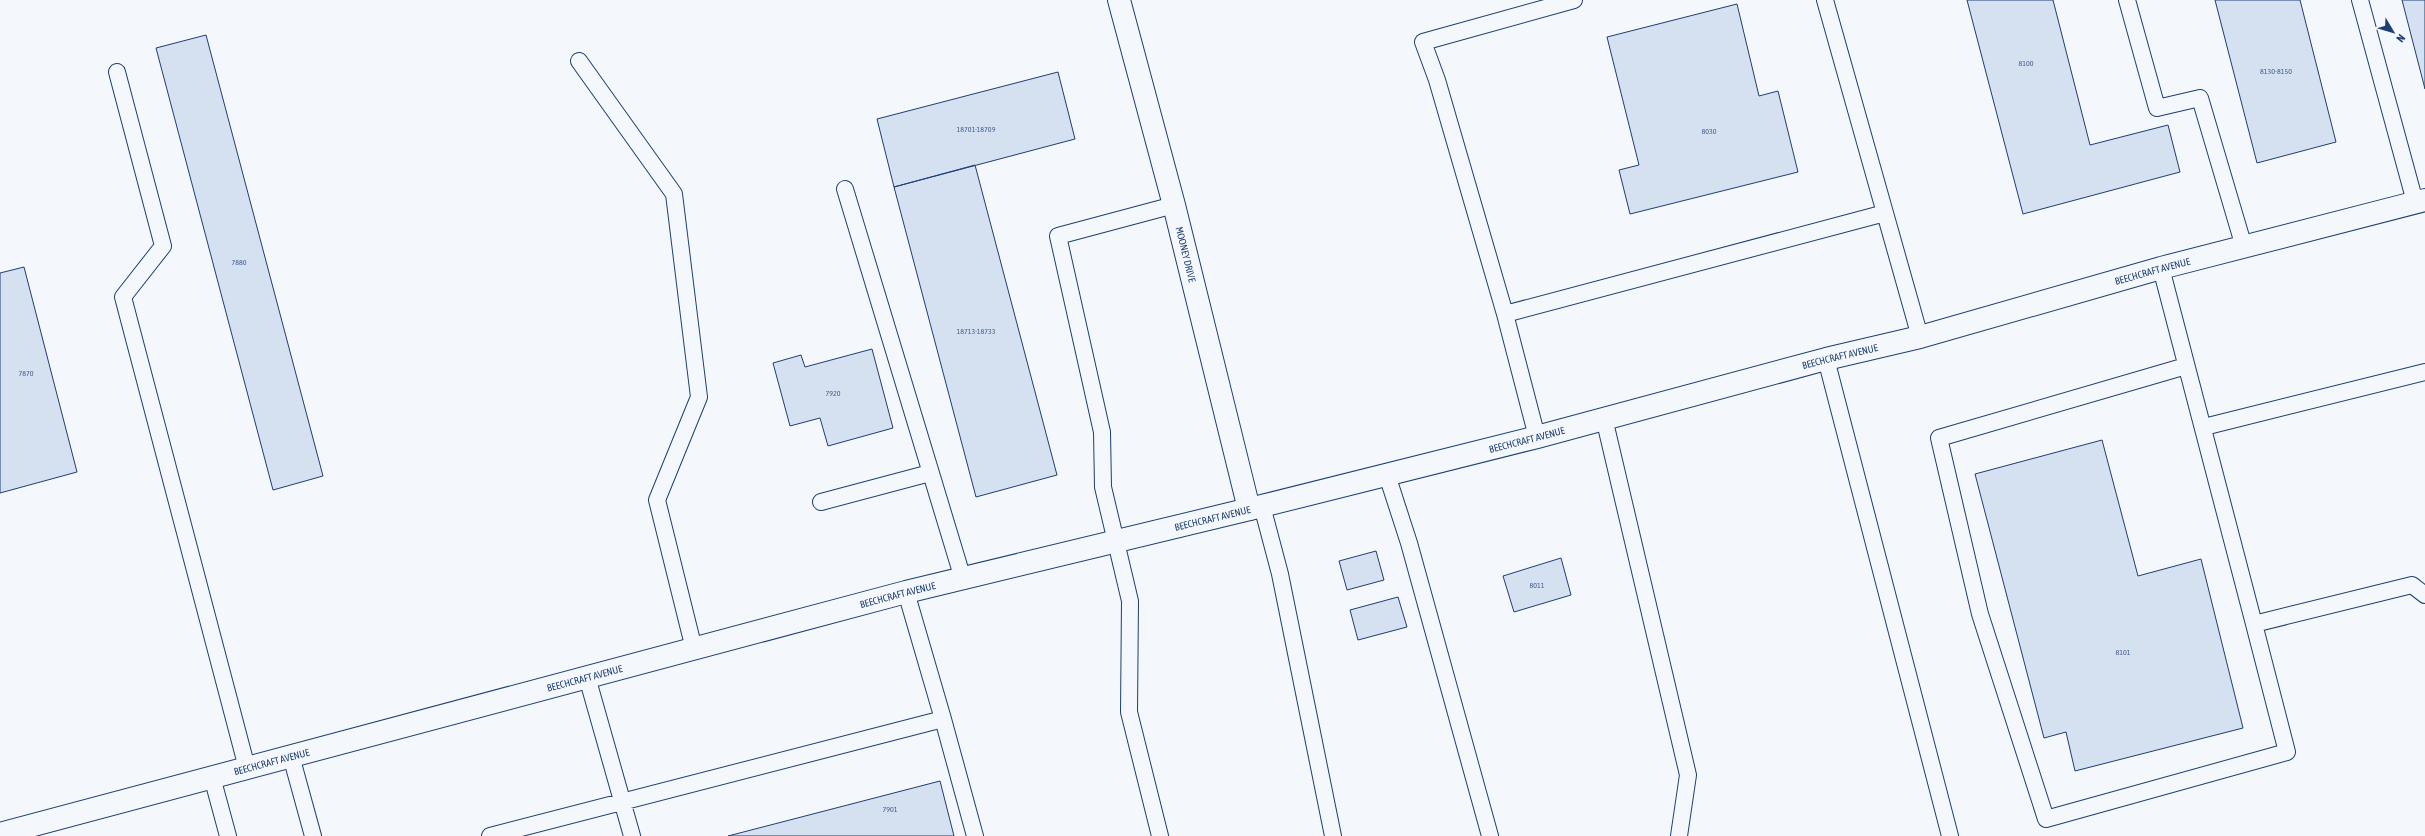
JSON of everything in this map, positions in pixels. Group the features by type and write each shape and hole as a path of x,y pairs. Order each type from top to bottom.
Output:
{"street":[{"name":"MOONEY DRIVE","path":"1119,0 1256,508"},
{"name":"BEECHCRAFT AVENUE","path":"8,833 212,777 906,592 1387,475 1826,359 1920,337 2161,268 2420,201"}],"lane":[{"path":"1537,436 1505,314 1438,80 1423,42 1574,0"},
{"path":"1825,0 1920,337"},
{"path":"2127,0 2156,108 2200,98 2244,247"},
{"path":"2360,0 2420,201"},
{"path":"579,61 674,194 699,397 657,500 694,649"},
{"path":"116,72 163,246 123,297 247,768"},
{"path":"845,189 963,579"},
{"path":"1160,836 1130,712 1130,601 1103,487 1102,432 1058,236 1174,206"},
{"path":"1505,314 1885,212"},
{"path":"2161,268 2186,366 2204,427 2287,752 2046,819 1980,614 1939,438 2186,366"},
{"path":"1826,359 1950,836"},
{"path":"2204,427 2425,372"},
{"path":"1604,418 1688,775 1678,836"},
{"path":"821,502 930,473"},
{"path":"1387,475 1411,551 1490,836"},
{"path":"1256,508 1280,574 1333,836"},
{"path":"2254,624 2412,585 2425,595"},
{"path":"906,592 943,720 974,836"},
{"path":"587,677 632,836"},
{"path":"490,836 943,720"},
{"path":"291,756 313,836"},
{"path":"212,777 228,836"}],"building":[{"path":"1967,0 2053,0 2090,145 2168,125 2180,172 2023,214"},
{"path":"2215,0 2300,0 2336,142 2257,163"},
{"path":"2402,0 2425,0 2425,89"},
{"path":"1737,4 1759,96 1778,91 1798,172 1630,214 1619,170 1639,165 1607,37"},
{"path":"206,35 323,476 273,490 156,48"},
{"path":"1058,72 1075,139 894,187 877,119"},
{"path":"975,165 1057,475 976,497 894,187"},
{"path":"24,267 77,472 0,493 0,273"},
{"path":"872,349 893,428 828,446 820,418 790,426 773,363 801,355 805,367"},
{"path":"2102,440 2138,576 2201,559 2243,728 2075,771 2066,732 2044,738 1975,474"},
{"path":"1376,551 1384,580 1347,590 1339,561"},
{"path":"1561,558 1571,595 1514,612 1503,576"},
{"path":"1398,597 1407,627 1358,640 1350,610"},
{"path":"940,781 954,836 728,836"}]}
